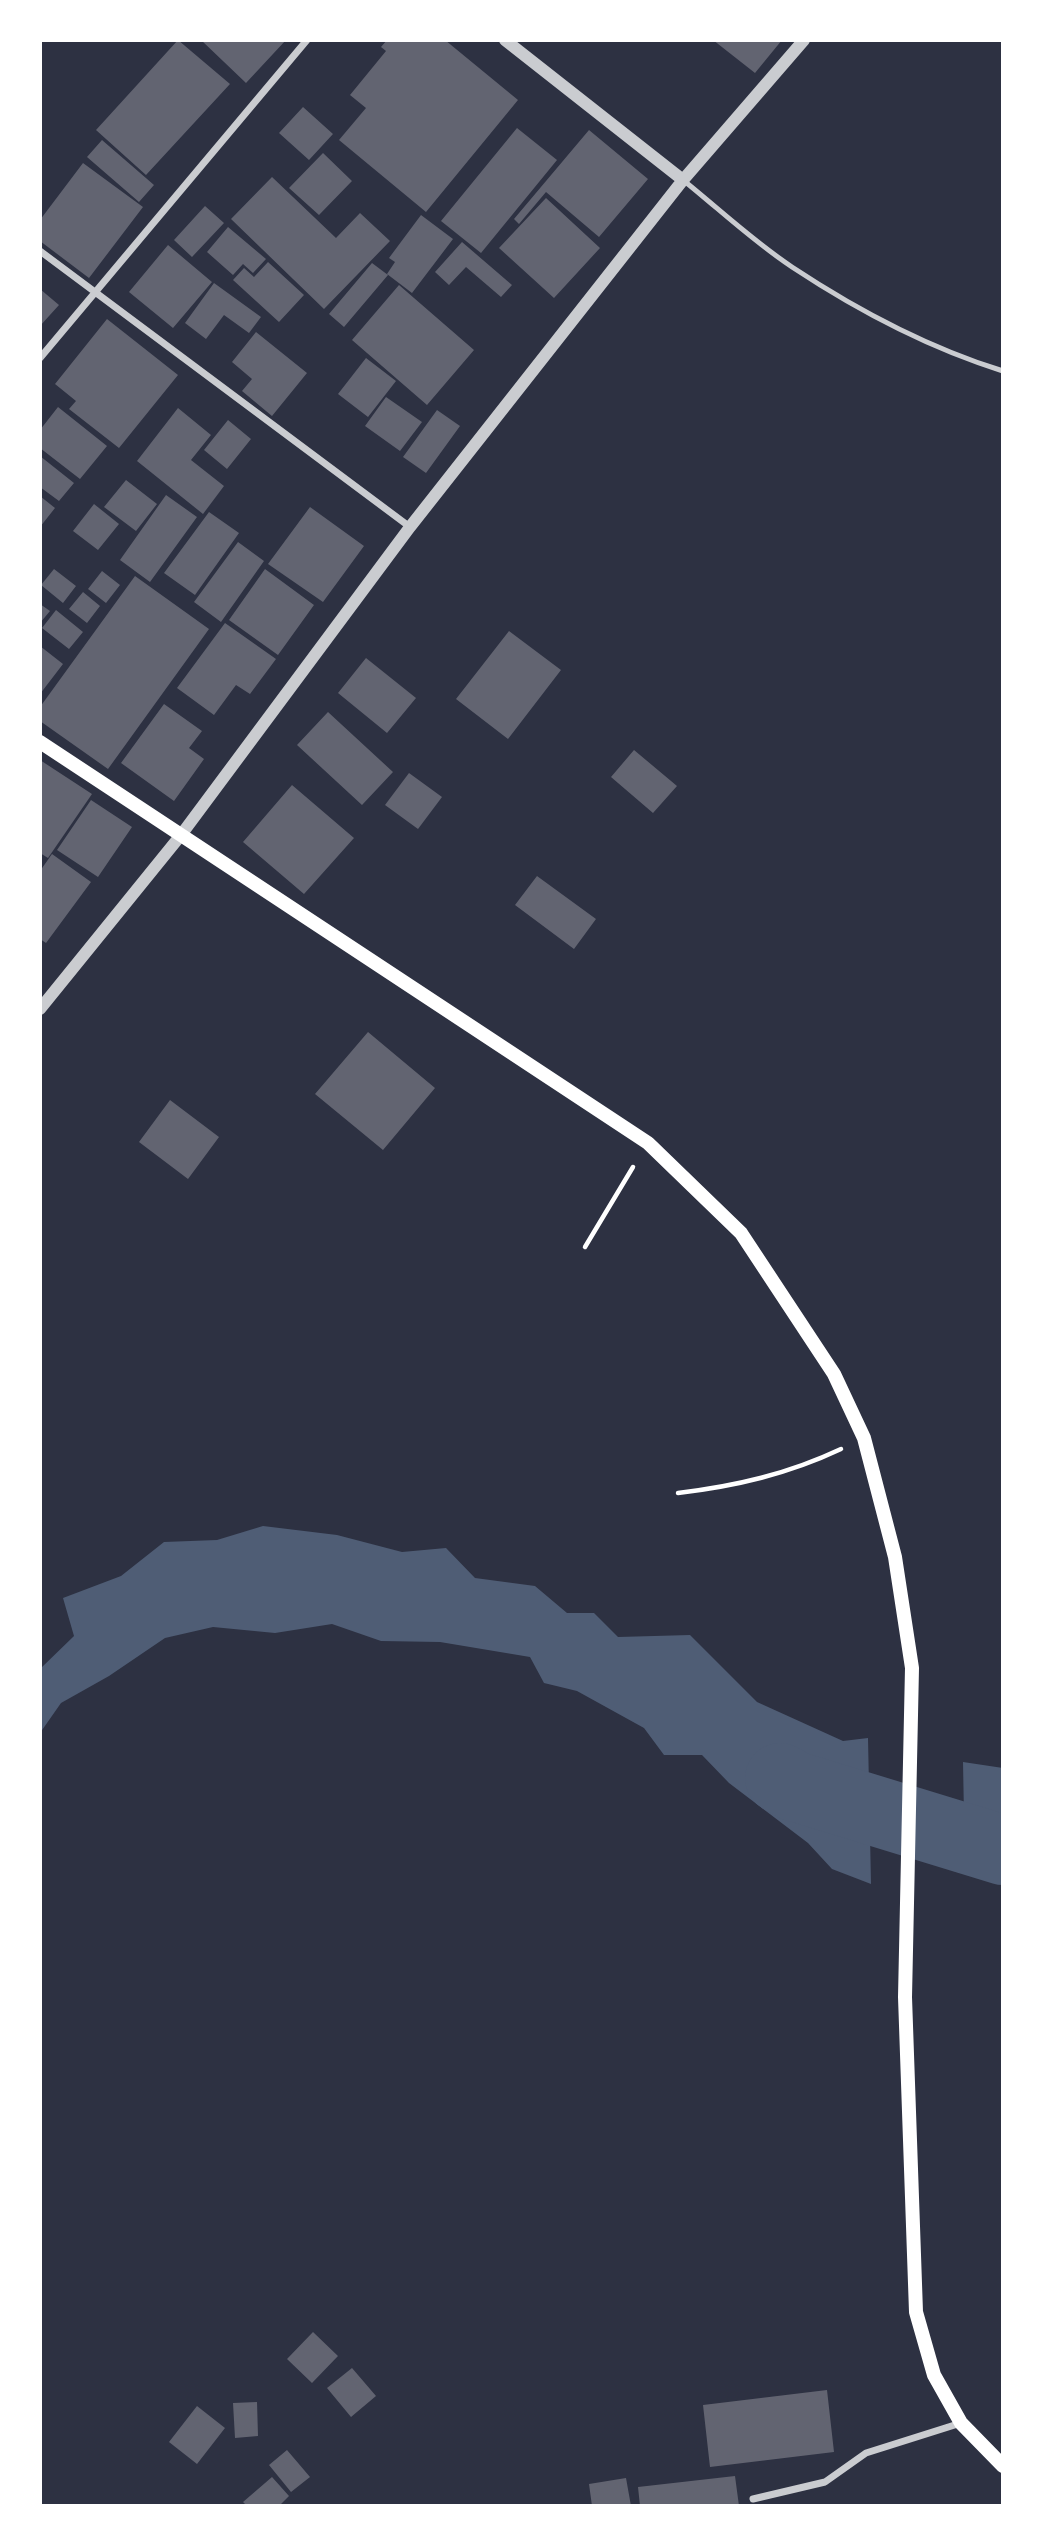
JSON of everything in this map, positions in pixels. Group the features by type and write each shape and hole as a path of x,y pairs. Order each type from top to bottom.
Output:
{"main road":[{"path":"40,742 648,1143 741,1233 834,1374 864,1438 895,1557 912,1668 905,1997 916,2312 934,2375 961,2423 1003,2466"}],"street":[{"path":"40,358 307,40"},
{"path":"505,40 682,180"},
{"path":"40,1009 181,835 410,527 682,180 804,40"},
{"path":"40,251 410,527"},
{"path":"753,2500 825,2482 866,2453 961,2423"}],"lane":[{"path":"682,180 791,266 871,313 947,352 1003,371"}],"path":[{"path":"585,1247 648,1143"},
{"path":"678,1493 760,1480 802,1467 864,1438"}],"water":[{"path":"263,1526 337,1535 402,1552 446,1548 475,1578 535,1586 567,1613 594,1613 618,1637 690,1635 757,1702 843,1741 868,1738 871,1884 832,1869 808,1843 729,1783 702,1755 664,1755 644,1728 577,1691 544,1683 530,1657 440,1642 381,1641 332,1624 275,1633 213,1627 165,1638 109,1676 61,1703 40,1733 40,1669 74,1636 63,1598 121,1576 164,1542 217,1540"},
{"path":"963,1762 1003,1768 1003,1873 965,1871"}],"building":[{"path":"178,40 230,84 146,175 96,130"},
{"path":"201,40 286,40 246,83"},
{"path":"387,40 445,40 518,100 426,212 339,140 366,108 350,95 386,51 381,47"},
{"path":"713,40 782,40 755,73"},
{"path":"303,107 333,134 309,160 279,133"},
{"path":"517,128 557,160 481,253 441,221"},
{"path":"589,130 648,179 599,237 546,192 519,224 514,219"},
{"path":"102,140 154,185 139,202 87,157"},
{"path":"323,153 352,181 319,215 289,188"},
{"path":"83,163 143,207 89,278 40,241 40,220"},
{"path":"272,177 336,238 360,213 390,241 324,309 231,219"},
{"path":"546,198 600,248 554,298 499,248"},
{"path":"205,206 224,223 192,257 174,240"},
{"path":"421,215 453,239 412,293 387,274 395,262 389,258"},
{"path":"228,227 266,259 253,273 243,264 233,275 207,252"},
{"path":"462,242 512,285 501,297 466,267 449,285 435,272"},
{"path":"168,245 212,282 173,328 129,292"},
{"path":"268,262 304,295 279,322 233,280 244,268 254,277"},
{"path":"372,263 388,275 344,327 329,314"},
{"path":"214,283 261,317 249,333 224,315 206,339 185,323"},
{"path":"399,285 474,350 427,405 352,340"},
{"path":"40,289 59,305 40,326"},
{"path":"107,319 178,375 119,448 69,409 76,401 55,384"},
{"path":"256,332 307,373 272,416 242,391 252,379 232,362"},
{"path":"366,358 396,381 368,417 338,394"},
{"path":"386,397 422,422 400,451 365,426"},
{"path":"58,407 107,446 80,479 40,448 40,430"},
{"path":"178,408 211,435 191,460 224,486 203,514 137,461"},
{"path":"437,410 460,426 426,473 403,457"},
{"path":"228,420 251,439 227,469 204,450"},
{"path":"40,456 74,483 59,501 40,487"},
{"path":"126,480 157,504 136,531 104,507"},
{"path":"166,495 197,517 150,582 120,560"},
{"path":"40,496 55,508 40,527"},
{"path":"94,504 119,524 98,550 73,531"},
{"path":"310,507 364,546 323,602 268,564"},
{"path":"209,512 239,533 195,595 164,573"},
{"path":"238,542 264,561 221,622 194,602"},
{"path":"54,569 76,586 63,603 41,585"},
{"path":"265,569 314,605 278,655 229,620"},
{"path":"102,571 120,585 106,603 88,589"},
{"path":"135,576 209,629 108,769 40,721 40,707"},
{"path":"83,592 100,606 87,623 69,609"},
{"path":"40,604 50,611 40,623"},
{"path":"56,610 83,632 69,649 42,628"},
{"path":"225,623 276,659 250,694 236,685 214,715 177,688"},
{"path":"509,631 561,670 508,739 456,699"},
{"path":"40,646 63,664 40,694"},
{"path":"366,658 416,698 387,733 338,693"},
{"path":"164,704 202,731 189,748 204,759 174,801 121,763"},
{"path":"328,712 393,772 362,805 297,745"},
{"path":"634,750 677,786 653,813 611,777"},
{"path":"40,760 92,794 48,858 40,853"},
{"path":"409,773 442,797 418,829 385,805"},
{"path":"292,785 354,838 304,894 243,842"},
{"path":"91,800 132,827 98,877 57,850"},
{"path":"52,854 91,882 46,943 40,939 40,871"},
{"path":"537,876 596,919 574,949 515,905"},
{"path":"368,1032 435,1088 383,1150 315,1094"},
{"path":"170,1100 219,1137 188,1179 139,1142"},
{"path":"313,2332 338,2356 312,2383 287,2359"},
{"path":"352,2368 376,2396 351,2417 327,2388"},
{"path":"827,2390 834,2452 710,2467 703,2405"},
{"path":"257,2402 258,2436 235,2438 233,2403"},
{"path":"197,2406 225,2428 197,2464 169,2442"},
{"path":"287,2450 310,2477 291,2492 269,2465"},
{"path":"735,2476 739,2506 640,2506 638,2487"},
{"path":"272,2477 289,2496 279,2506 247,2506 243,2502"},
{"path":"626,2478 631,2506 592,2506 589,2484"}],"waterway":[{"path":"780,1778 794,1786 1003,1850"}]}
